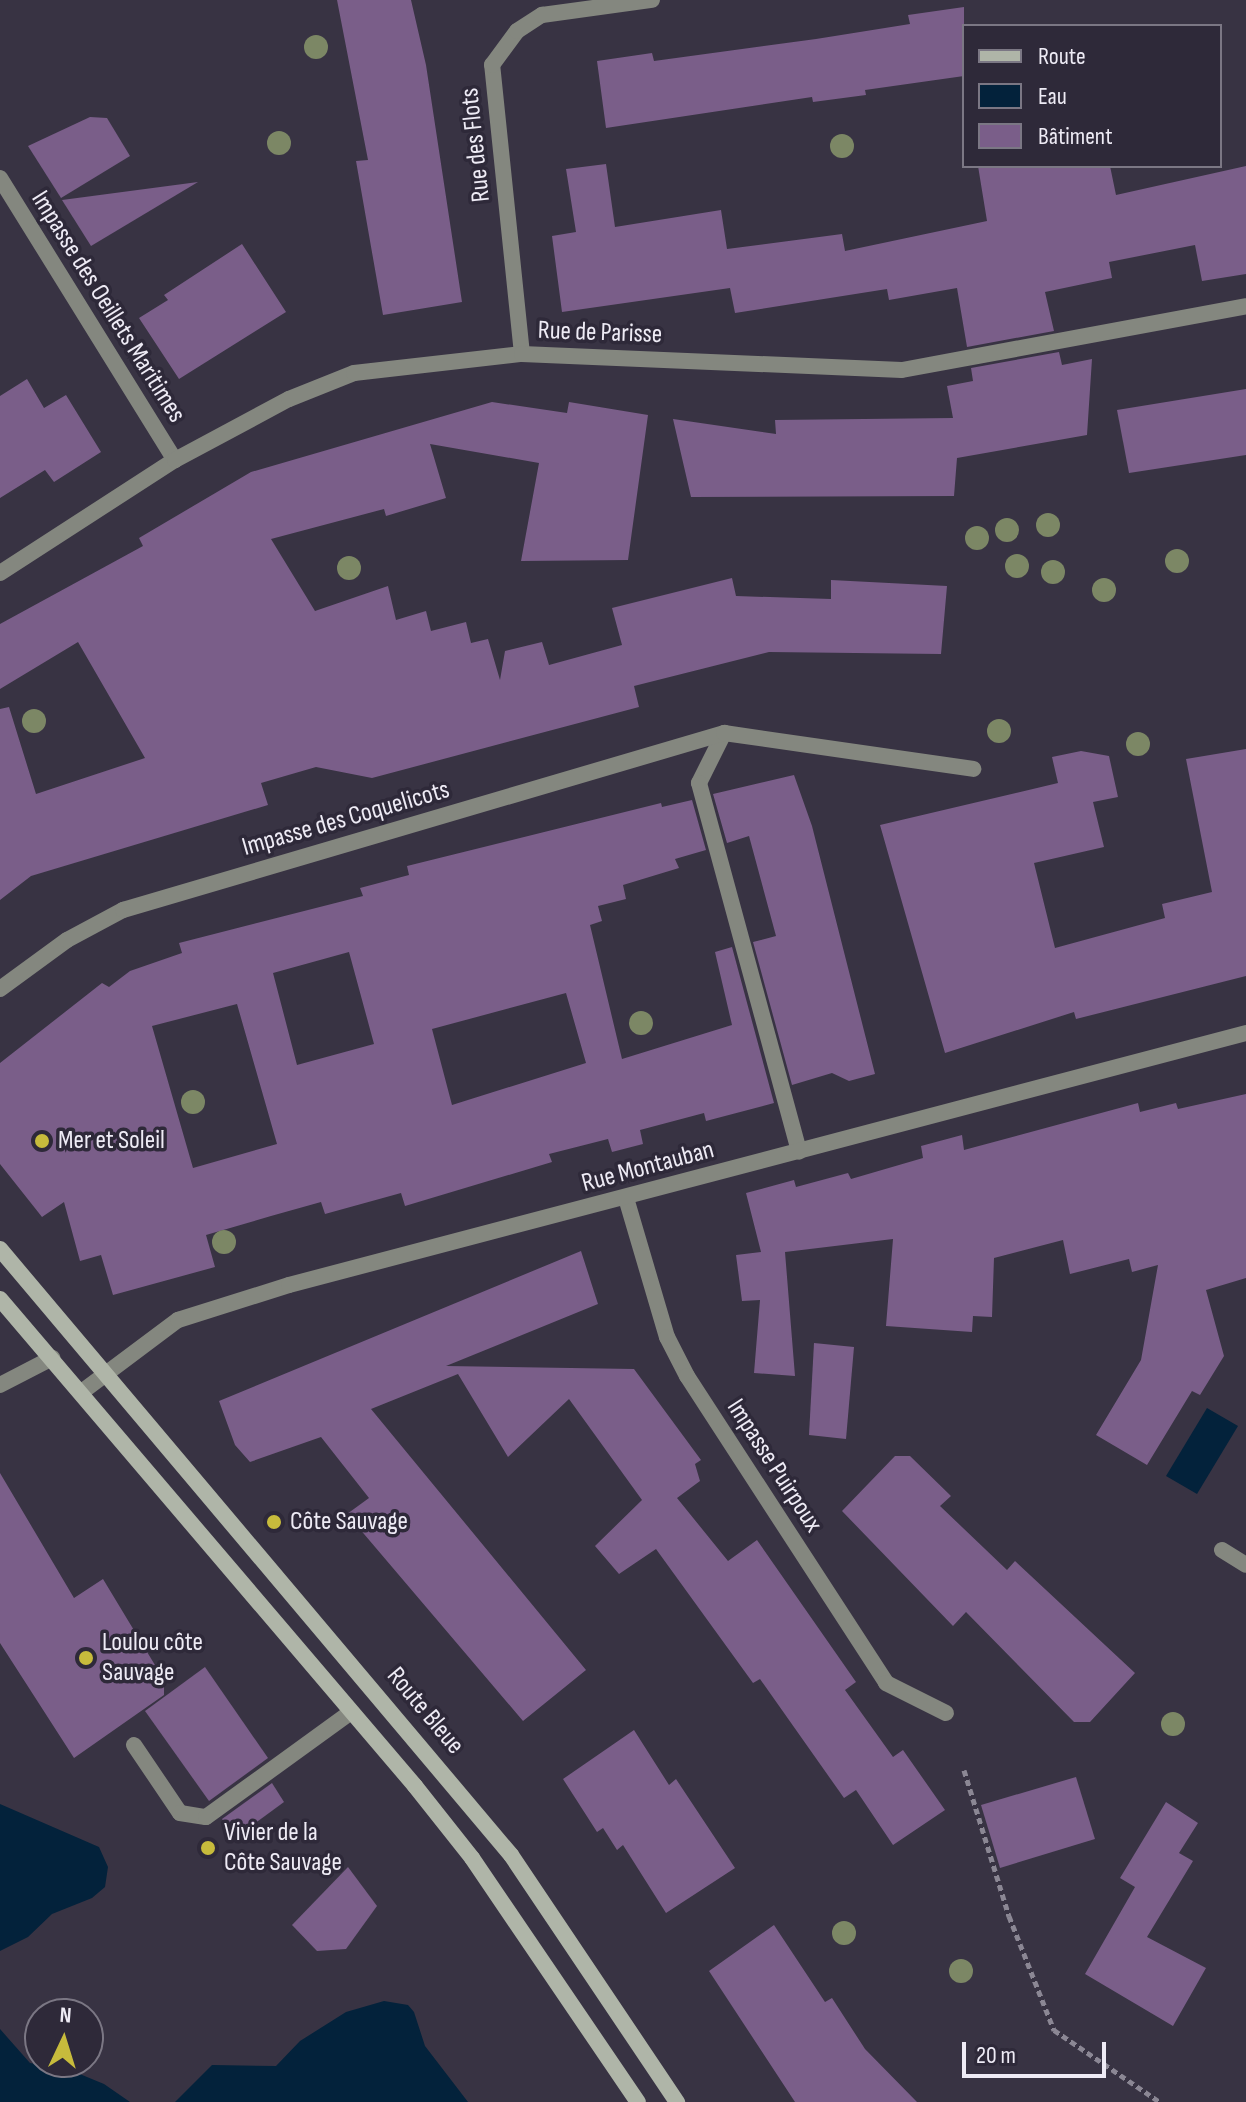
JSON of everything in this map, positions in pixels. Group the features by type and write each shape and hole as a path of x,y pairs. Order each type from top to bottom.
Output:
{"street":[{"name":"Rue des Flots","path":"522,354 492,65 517,31 542,15 652,0"},
{"name":"Impasse des Oeillets Maritimes","path":"0,178 175,460"},
{"name":"Rue de Parisse","path":"0,573 175,460 289,399 354,373 522,354 902,370 1246,306"},
{"path":"799,1152 699,783 724,733 973,769"},
{"name":"Impasse des Coquelicots","path":"0,989 67,940 123,910 724,733"},
{"name":"Rue Montauban","path":"83,1391 178,1320 289,1285 1246,1033"},
{"name":"Impasse Puirpoux","path":"626,1198 667,1337 687,1376 886,1683 946,1713"},
{"name":"Route Bleue","path":"0,1249 108,1371 511,1855 677,2102"},
{"path":"0,1299 83,1391 472,1858 638,2102"},
{"path":"0,1385 52,1358"},
{"path":"1222,1550 1246,1565"},
{"path":"134,1745 174,1806 198,1818 265,1778 351,1712"}],"path":[{"path":"964,1770 1009,1916 1054,2030 1160,2102"}],"water":[{"path":"1207,1408 1238,1426 1197,1494 1166,1476"},
{"path":"0,1804 99,1847 108,1867 105,1887 92,1898 52,1914 28,1937 0,1951"},
{"path":"384,2001 408,2005 414,2012 425,2046 468,2102 175,2102 212,2065 276,2066 300,2041 346,2012"},
{"path":"0,2029 24,2056 24,2078 89,2078 130,2102 0,2102"}],"building":[{"path":"337,0 411,0 426,65 462,302 383,315 356,161 368,160"},
{"path":"964,7 962,76 865,90 866,95 813,102 812,97 606,128 597,61 652,53 654,61 816,39 910,24 908,15"},
{"path":"90,117 107,118 130,156 61,198 28,146"},
{"path":"606,164 615,227 721,210 727,249 842,234 845,251 987,221 978,168 1110,168 1116,195 1246,166 1246,274 1202,281 1195,245 1109,262 1112,278 1045,292 1054,331 967,347 957,288 889,300 887,289 735,313 730,288 562,312 552,236 576,232 566,169"},
{"path":"198,182 91,246 62,200"},
{"path":"242,244 286,312 179,379 139,318 168,300 164,295"},
{"path":"1059,352 1062,365 1092,359 1087,435 957,458 954,496 691,497 673,419 776,434 775,420 953,418 947,386 973,381 971,368"},
{"path":"27,379 44,408 66,395 101,452 54,482 45,470 0,498 0,396"},
{"path":"1246,389 1246,455 1129,473 1117,410"},
{"path":"492,402 567,413 569,402 648,415 628,560 521,561 539,463 430,444 446,498 386,516 384,509 271,539 315,611 388,586 396,620 426,611 431,631 466,622 471,643 488,639 500,680 505,651 542,642 549,665 622,645 612,608 732,578 736,596 831,599 831,580 947,586 941,654 769,652 634,686 639,707 372,778 316,767 261,783 268,805 31,876 0,900 0,709 9,707 36,794 145,758 78,642 0,689 0,624 143,546 139,538 251,472"},
{"path":"1246,749 1246,976 1076,1019 1074,1012 945,1053 880,825 1058,783 1052,757 1081,751 1109,756 1118,797 1093,802 1104,847 1034,863 1055,948 1165,918 1162,904 1212,892 1186,759"},
{"path":"794,775 812,826 875,1074 849,1081 832,1073 792,1085 753,942 776,936 749,836 727,843 713,794"},
{"path":"692,800 706,850 675,859 679,868 623,885 626,899 598,906 602,921 590,925 622,1059 732,1025 715,952 732,947 774,1103 706,1121 704,1113 640,1130 643,1144 612,1152 608,1139 549,1154 552,1162 405,1206 401,1193 325,1214 321,1202 271,1216 206,1235 215,1267 113,1295 101,1255 80,1261 64,1202 42,1217 0,1164 0,1063 102,983 109,987 130,971 182,953 179,943 363,896 360,888 409,875 407,866 661,803 662,807","holes":["349,952 374,1044 297,1065 273,973","566,993 586,1063 452,1105 432,1029","237,1004 277,1144 193,1168 152,1026"]},
{"path":"1246,1094 1246,1278 1206,1290 1224,1356 1200,1395 1192,1391 1147,1465 1096,1435 1141,1360 1158,1265 1132,1272 1129,1259 1070,1274 1063,1240 994,1258 992,1317 973,1316 972,1332 886,1326 893,1239 785,1252 795,1376 754,1373 760,1300 742,1301 736,1255 761,1252 746,1193 794,1180 796,1187 848,1173 851,1179 923,1158 921,1146 962,1135 964,1150 1138,1103 1140,1112 1176,1103 1178,1109"},
{"path":"581,1251 598,1304 446,1366 634,1369 701,1460 695,1464 700,1481 677,1498 728,1561 757,1540 856,1682 845,1690 893,1757 903,1750 945,1810 893,1845 856,1790 844,1798 760,1679 753,1683 656,1549 619,1574 595,1546 642,1500 569,1399 508,1457 458,1374 371,1409 586,1670 523,1721 347,1514 369,1498 321,1437 250,1462 235,1445 219,1401"},
{"path":"814,1343 854,1347 846,1439 809,1435"},
{"path":"895,1456 910,1456 951,1496 940,1506 1007,1570 1015,1561 1135,1673 1090,1722 1074,1722 966,1612 953,1626 842,1511"},
{"path":"0,1473 74,1598 103,1579 164,1680 164,1695 74,1758 0,1643"},
{"path":"205,1667 268,1758 209,1801 145,1711"},
{"path":"634,1730 669,1785 676,1779 735,1868 666,1913 623,1845 617,1850 603,1828 597,1832 563,1779"},
{"path":"1076,1777 1095,1839 1000,1868 981,1805"},
{"path":"272,1783 284,1802 235,1838 222,1819"},
{"path":"1166,1802 1198,1823 1179,1853 1193,1861 1147,1937 1206,1968 1173,2026 1085,1974 1135,1887 1120,1878"},
{"path":"348,1867 377,1906 346,1949 317,1951 292,1925"},
{"path":"774,1925 825,2002 832,1998 865,2049 917,2102 795,2102 709,1971"}],"place":[{"name":"Mer et Soleil","path":"42,1141"},
{"name":"Côte Sauvage","path":"274,1522"},
{"name":"Loulou côte Sauvage","path":"86,1658"},
{"name":"Vivier de la Côte Sauvage","path":"208,1848"}]}
